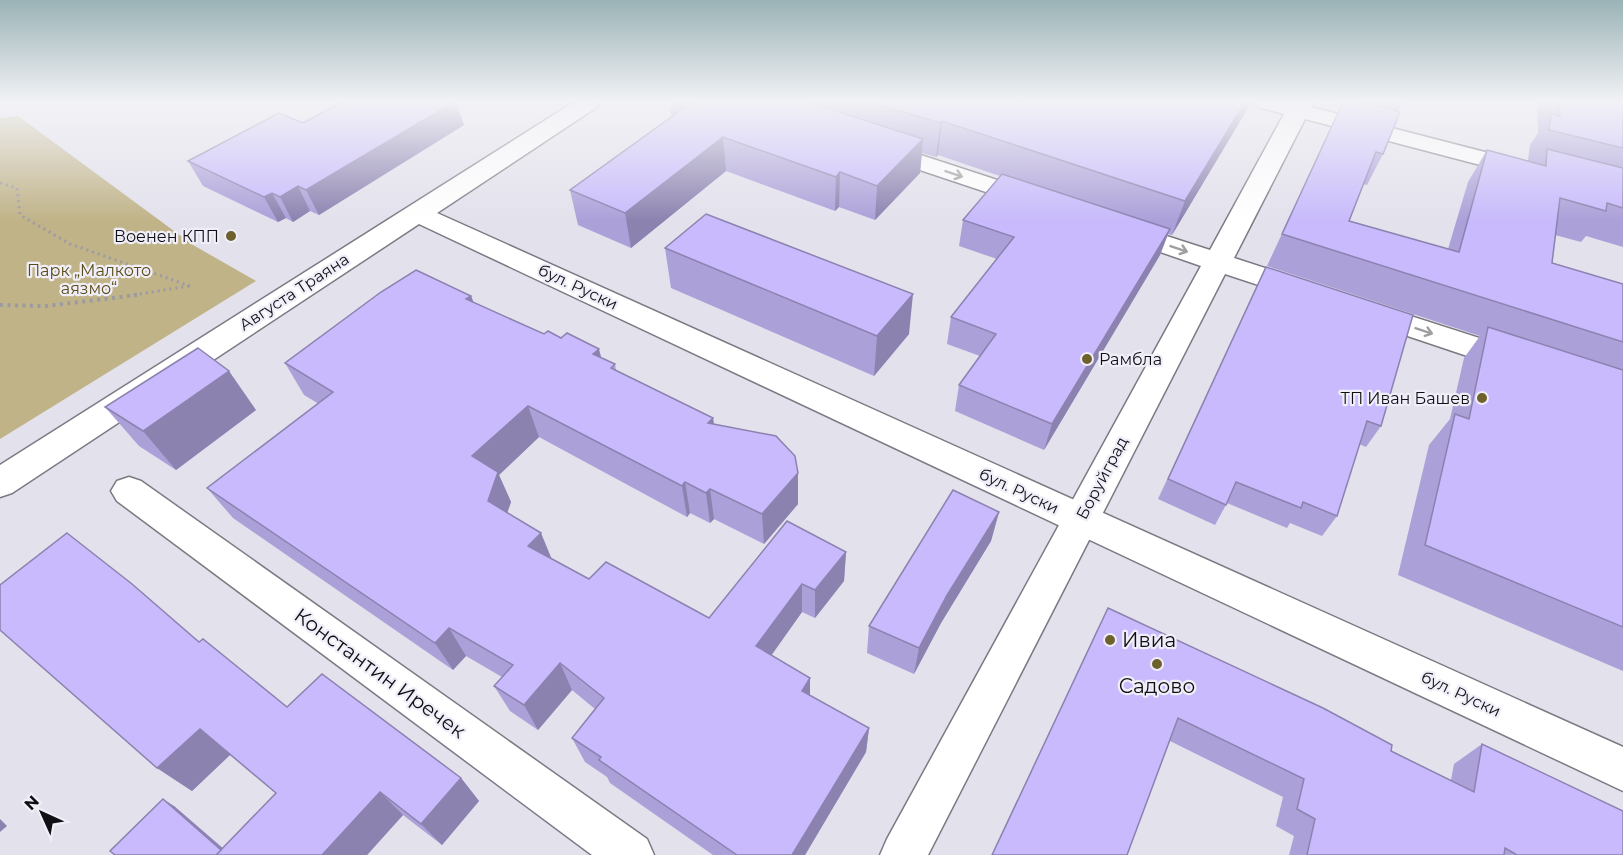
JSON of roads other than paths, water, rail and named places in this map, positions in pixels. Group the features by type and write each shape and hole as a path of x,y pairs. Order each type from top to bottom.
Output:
{"street":[{"name":"Августа Траяна","path":"0,483 527,142"},
{"path":"859,142 1058,208"},
{"name":"Боруйград","path":"903,855 1217,262 1272,142"},
{"path":"1422,142 1545,176"},
{"name":"бул. Руски","path":"416,213 1623,769"},
{"path":"1104,224 1537,369"},
{"name":"Константин Иречек","path":"129,491 631,855"}],"place":[{"name":"Военен КПП","path":"231,236"},
{"name":"Рамбла","path":"1087,359"},
{"name":"ТП Иван Башев","path":"1482,398"},
{"name":"Ивиа","path":"1110,640"},
{"name":"Садово","path":"1157,664"}],"park label":[{"name":"Парк „Малкото аязмо“","path":"89,279"}]}
